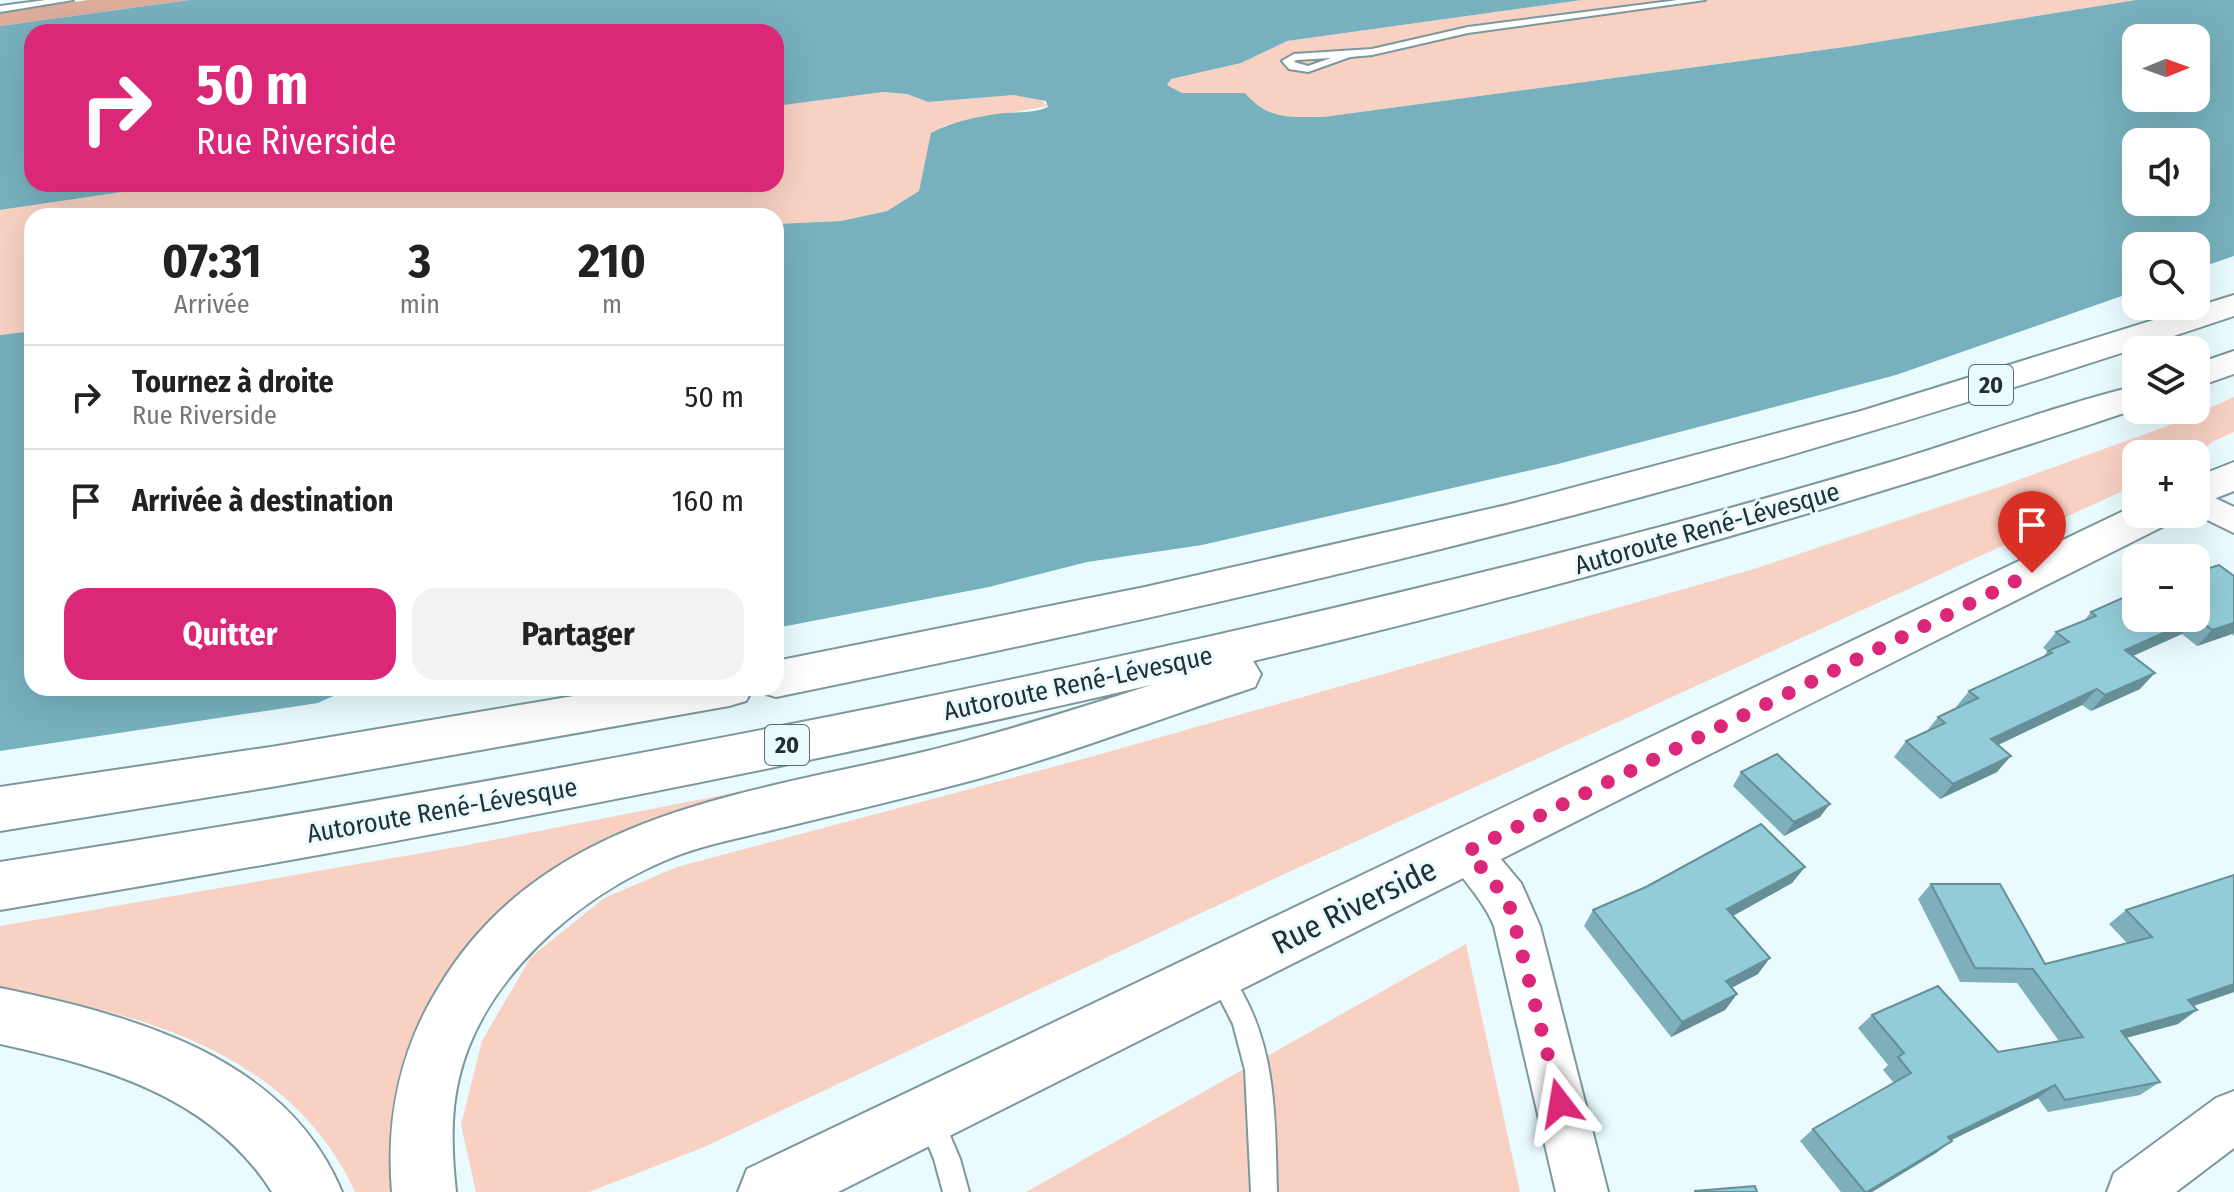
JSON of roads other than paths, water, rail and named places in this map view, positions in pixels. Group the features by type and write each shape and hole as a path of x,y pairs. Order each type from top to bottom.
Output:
{"main road":[{"name":"20","path":"784,677 1378,551 1655,482 1941,400 2234,305"},
{"path":"2210,371 2234,362"},
{"name":"Autoroute René-Lévesque","path":"0,886 366,825 810,741 1223,651 1567,567 1856,487 2122,402"},
{"name":"Rue Riverside","path":"770,1192 2125,528"},
{"path":"424,1192 421,1136 427,1086 433,1061 459,1007 492,958 532,916 597,867 669,835 976,759 1567,567"},
{"path":"0,809 339,756 683,696"},
{"path":"0,1016 87,1035 142,1053 195,1077 259,1123 310,1192"}],"street":[{"path":"2217,486 2234,522"},
{"path":"1468,851 1505,897 1517,926 1582,1192"},
{"path":"2133,1192 2234,1116"}],"lane":[{"path":"0,9 68,0"},
{"path":"1347,54 1372,52 1468,30 1700,0"},
{"path":"1218,972 1245,1021 1254,1049 1260,1097 1264,1192"},
{"path":"928,1115 947,1159 956,1192"}],"water":[{"path":"189,0 1582,0 1287,41 1241,63 1171,79 1167,85 1182,93 1245,93 1262,108 1280,115 1323,117 1852,46 2136,0 2234,0 2234,256 2210,264 2210,232 2122,232 2122,296 1896,375 1558,464 1202,545 1087,562 989,587 784,626 784,224 841,221 887,211 919,191 931,133 976,117 1043,109 1048,107 1046,101 1014,95 928,102 907,94 883,92 784,105 784,24 24,24 24,192 122,192 0,210 0,26"},
{"path":"24,332 24,696 333,696 318,703 0,751 0,335"}]}
